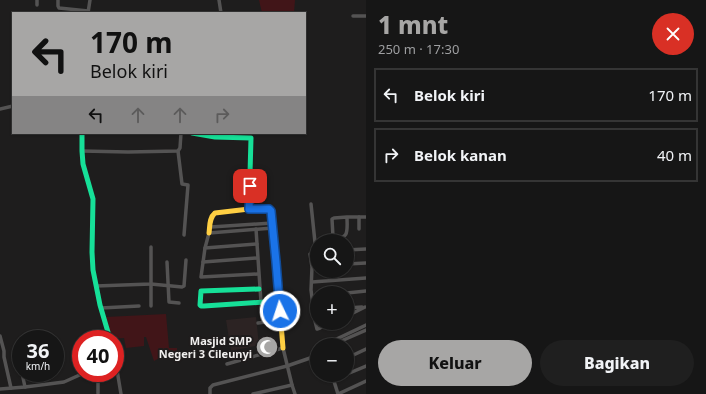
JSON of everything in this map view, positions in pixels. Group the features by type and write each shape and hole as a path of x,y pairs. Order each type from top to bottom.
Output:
{"street":[{"path":"37,0 37,5"},
{"path":"58,0 59,8 88,12 90,0"},
{"path":"219,0 221,12"},
{"path":"353,16 366,16"},
{"path":"0,109 12,106"},
{"path":"82,134 84,166 93,199 93,270 107,330"},
{"path":"181,134 180,148 178,151 182,184 188,185 184,235"},
{"path":"198,134 215,137 251,138 249,209"},
{"path":"82,151 178,151"},
{"path":"311,204 315,234"},
{"path":"258,274 201,278 205,248 210,230 211,215 215,213 249,209 270,209 271,211 283,348 295,394"},
{"path":"347,217 347,234 341,238 333,237 332,219 347,217 366,217"},
{"path":"359,217 360,229"},
{"path":"210,230 256,229 273,225"},
{"path":"210,230 273,225"},
{"path":"256,229 261,302"},
{"path":"205,248 257,244"},
{"path":"150,247 151,306"},
{"path":"354,250 366,249"},
{"path":"203,262 257,258"},
{"path":"96,286 150,284 182,287 184,286 186,260"},
{"path":"167,262 169,302 179,303"},
{"path":"354,264 366,263"},
{"path":"312,278 313,286"},
{"path":"312,282 366,278"},
{"path":"260,288 201,291 200,304 201,306 279,301"},
{"path":"354,292 366,291"},
{"path":"101,308 139,306"},
{"path":"354,308 366,307"},
{"path":"354,313 366,307"},
{"path":"258,323 281,320"},
{"path":"339,338 366,325"},
{"path":"348,338 366,330"},
{"path":"0,336 12,388"},
{"path":"227,364 283,348"},
{"path":"354,355 366,349"},
{"path":"210,394 210,388 213,385 287,366 310,358"},
{"path":"354,371 366,366"},
{"path":"0,389 64,382 72,378"},
{"path":"335,382 338,394 366,381"},
{"path":"24,382 25,387"},
{"path":"98,382 98,392"},
{"path":"119,382 122,394"},
{"path":"253,394 292,385"}],"shaded area":[{"path":"259,0 295,0 294,12 262,12"},
{"path":"166,314 169,348 177,348 177,353 168,353 154,361 146,337 144,337 144,346 126,348 124,330 110,330 106,317"},
{"path":"256,317 259,345 231,351 226,320"}],"traffic: fast":[{"path":"82,134 83,164 93,199 93,270 100,305 107,330"},
{"path":"198,134 215,137 251,138 249,209"},
{"path":"259,289 201,291 200,305 204,306 279,301"}],"traffic: slow":[{"path":"209,233 211,220 215,213 249,209 270,210 283,348"}],"place":[{"name":"Masjid SMP Negeri 3 Cileunyi","path":"267,347"}],"route":[{"path":"250,186 249,209 269,209 271,211 280,311"}]}
